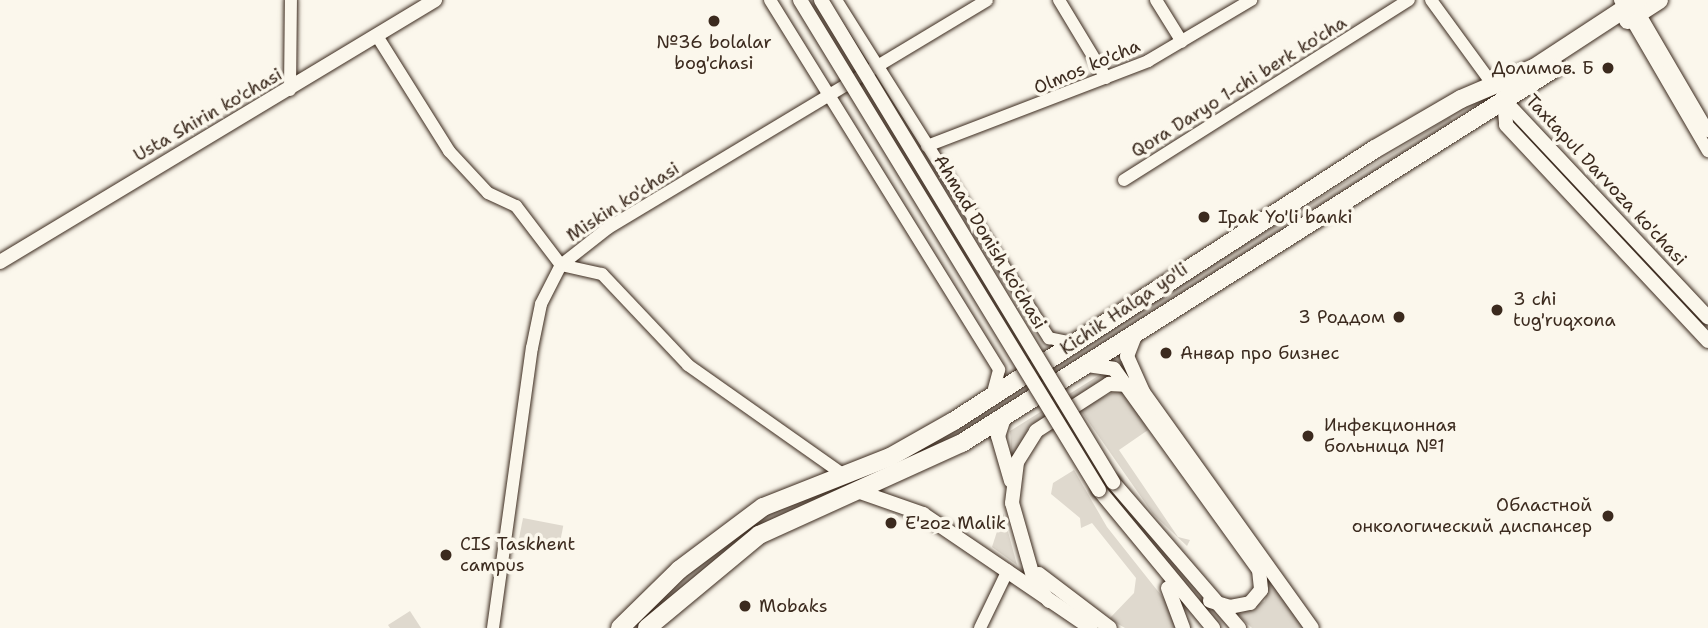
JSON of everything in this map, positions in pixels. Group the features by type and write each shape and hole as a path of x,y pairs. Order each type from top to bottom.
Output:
{"highway":[{"name":"Kichik Halqa yo'li","path":"620,628 679,570 747,517 848,474 992,396 1364,156 1493,85 1534,68 1631,6 1659,0"},
{"name":"Kichik Halqa yo'li","path":"647,628 759,535 860,492 1004,418 1504,100 1631,6"},
{"path":"848,474 860,492"}],"main road":[{"name":"Usta Shirin ko'chasi","path":"0,262 290,90 435,0"},
{"name":"Ahmad Donish ko'chasi","path":"800,0 1099,490 1160,571 1213,628"},
{"name":"Ahmad Donish ko'chasi","path":"821,0 1114,482 1210,601 1239,628"},
{"name":"Taxtapul Darvoza ko'chasi","path":"1493,85 1504,100 1708,317"},
{"name":"Taxtapul Darvoza ko'chasi","path":"1504,100 1506,125 1708,341"},
{"path":"1136,332 1127,356 1143,392 1312,628"},
{"path":"1087,365 1109,365 1259,570 1261,590 1250,603 1230,607 1210,601"},
{"path":"1122,381 1143,392"},
{"path":"1049,601 1032,574 1012,483 1036,431 1122,381"},
{"path":"1004,418 998,436 1041,578 1110,628"},
{"path":"860,492 923,514 1091,628"},
{"path":"1160,571 1183,628"}],"street":[{"path":"290,90 292,0"},
{"path":"771,0 999,370 992,396"},
{"name":"Ahmad Donish ko'chasi","path":"836,0 1049,338 1074,343"},
{"name":"Miskin ko'chasi","path":"493,628 532,348 541,304 561,265 608,228 987,0"},
{"path":"1059,0 1106,78"},
{"path":"1156,0 1182,42"},
{"name":"Olmos ko'cha","path":"927,146 1106,78 1182,42 1251,0"},
{"name":"Qora Daryo 1-chi berk ko'cha","path":"1124,180 1409,0"},
{"name":"Taxtapul Darvoza ko'chasi","path":"1431,0 1493,85"},
{"path":"1631,6 1708,131"},
{"path":"1631,6 1708,151"},
{"path":"377,36 449,151 488,193 516,206 561,265 602,274 688,365 848,474"},
{"path":"980,628 1008,570"}],"shaded area":[{"path":"1450,117 1454,125 908,466 868,478"},
{"path":"1106,371 1115,378 1029,427 1012,461 1010,431"},
{"path":"1123,388 1148,430 1119,450 1178,537 1190,540 1187,546 1153,514 1079,408"},
{"path":"1074,470 1107,527 1172,609 1175,628 1125,628 1109,619 1134,593 1136,578 1092,523 1081,528 1080,518 1051,494 1053,483"},
{"path":"840,485 738,539 638,628 629,628 656,598 766,515"},
{"path":"1003,513 1017,565 992,547"},
{"path":"523,518 563,526 559,548 519,541"},
{"path":"1269,579 1306,628 1252,628 1238,615 1265,601"},
{"path":"410,611 421,628 390,628 388,625"}],"place":[{"name":"№36 bolalar bog'chasi","path":"714,21"},
{"name":"Долимов. Б","path":"1608,68"},
{"name":"Ipak Yo'li banki","path":"1204,217"},
{"name":"3 chi tug'ruqxona","path":"1497,310"},
{"name":"3 Роддом","path":"1399,317"},
{"name":"Анвар про бизнес","path":"1166,353"},
{"name":"Инфекционная больница №1","path":"1308,436"},
{"name":"Областной онкологический диспансер","path":"1608,516"},
{"name":"E'zoz Malik","path":"891,523"},
{"name":"CIS Taskhent campus","path":"446,555"},
{"name":"Mobaks","path":"745,606"}]}
